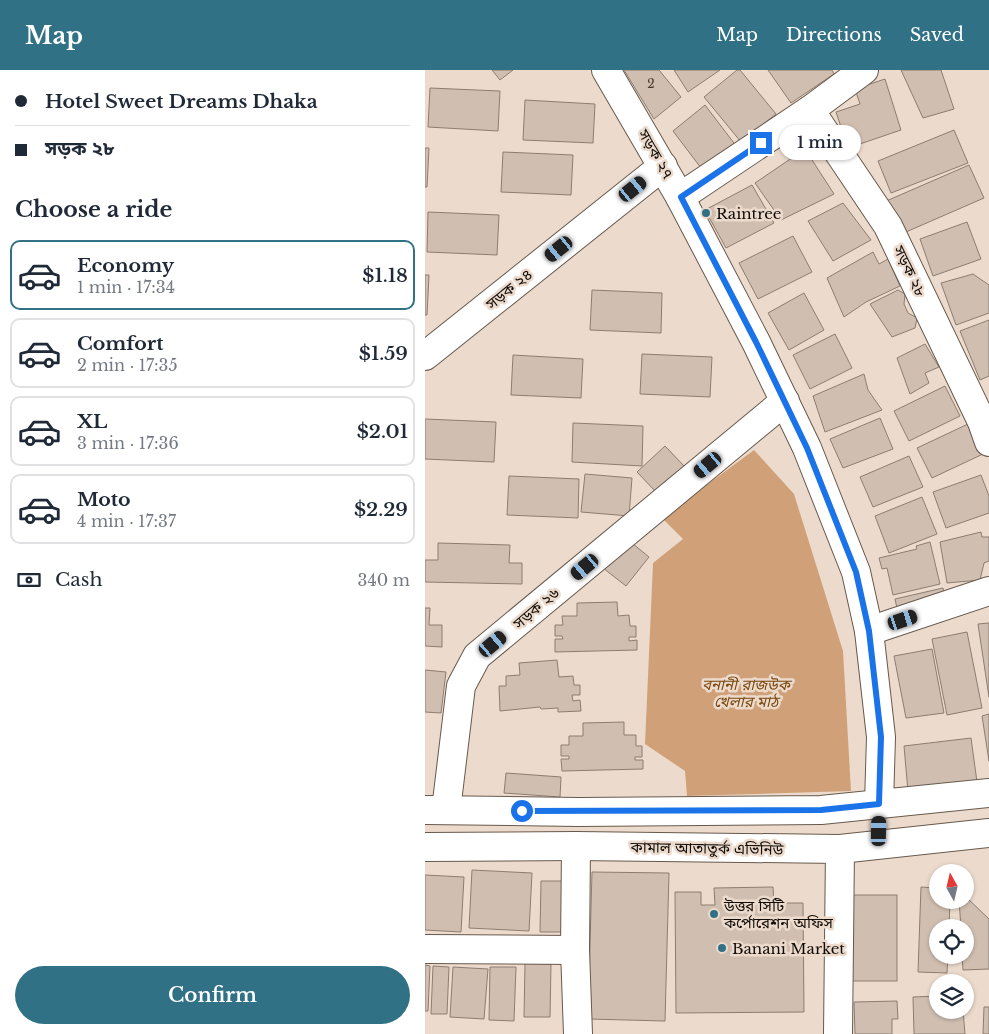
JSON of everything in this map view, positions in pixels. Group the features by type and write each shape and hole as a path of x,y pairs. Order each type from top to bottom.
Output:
{"street":[{"name":"সড়ক ২৭","path":"606,70 681,197 785,401 807,448 856,572 869,631 881,737 878,845"},
{"path":"681,197 810,110 863,70"},
{"name":"সড়ক ২৮","path":"810,110 888,226 982,422 989,442"},
{"name":"সড়ক ২৪","path":"425,356 663,166"},
{"name":"সড়ক ২৬","path":"435,810 461,686 477,656 785,401"},
{"path":"869,631 989,591"},
{"path":"435,810 579,812 821,810 989,793"},
{"name":"কামাল আতাতুর্ক এভিনিউ","path":"425,848 576,846 840,849 989,833"},
{"path":"576,846 575,950 578,1034"},
{"path":"838,1034 840,849"},
{"path":"425,949 575,950"}],"green space":[{"name":"বনানী রাজউক খেলার মাঠ","path":"754,450 794,494 843,651 851,791 687,796 685,771 645,744 653,563 683,539 662,518"}],"building":[{"path":"492,70 513,70 500,80"},
{"path":"624,70 659,70 681,97 654,119"},
{"path":"674,70 720,70 688,92"},
{"path":"737,70 740,70 776,114 741,142 704,97"},
{"path":"768,70 832,70 834,74 791,103"},
{"path":"901,70 941,70 954,109 923,118"},
{"path":"885,79 901,130 848,148 836,112 860,104 855,89"},
{"path":"430,88 500,91 498,131 428,127"},
{"path":"525,100 595,104 593,143 523,140"},
{"path":"705,105 740,151 704,172 673,131"},
{"path":"954,130 968,163 891,193 878,161"},
{"path":"425,148 429,148 427,187 425,187"},
{"path":"805,149 834,194 781,220 755,183"},
{"path":"503,152 573,155 571,195 501,192"},
{"path":"969,165 984,198 899,235 884,202"},
{"path":"752,185 774,223 726,248 705,210"},
{"path":"843,203 871,240 833,261 808,221"},
{"path":"428,212 499,215 497,255 427,252"},
{"path":"967,222 981,259 933,276 920,239"},
{"path":"793,236 812,272 758,299 739,263"},
{"path":"873,252 879,264 888,259 900,286 866,302 844,317 827,278"},
{"path":"973,274 989,285 989,313 956,325 941,283"},
{"path":"425,275 429,275 427,315 425,315"},
{"path":"592,290 662,293 661,333 590,330"},
{"path":"898,290 905,294 904,304 908,313 917,318 915,328 892,337 870,304"},
{"path":"804,293 824,330 789,350 768,313"},
{"path":"989,320 989,376 980,380 960,331"},
{"path":"835,334 852,368 810,389 793,355"},
{"path":"925,344 939,367 925,373 929,383 910,394 897,358"},
{"path":"642,354 712,357 710,397 640,394"},
{"path":"513,355 583,359 581,398 511,395"},
{"path":"864,374 868,390 882,410 825,432 813,396"},
{"path":"945,386 960,416 909,441 894,411"},
{"path":"880,418 893,449 843,468 830,439"},
{"path":"425,419 496,422 494,462 425,459"},
{"path":"573,423 643,426 642,466 572,462"},
{"path":"968,424 983,454 932,478 917,448"},
{"path":"665,446 685,467 657,493 637,472"},
{"path":"909,456 923,487 873,507 860,477"},
{"path":"585,474 632,478 629,516 581,512"},
{"path":"981,475 989,496 989,513 946,528 933,492"},
{"path":"509,476 579,479 578,518 507,515"},
{"path":"922,497 937,534 889,553 875,516"},
{"path":"981,532 982,537 989,537 989,561 984,563 980,580 947,583 940,542"},
{"path":"627,539 649,557 626,586 603,568"},
{"path":"930,542 940,584 893,595 887,568 882,569 879,558 917,549 916,546"},
{"path":"438,543 510,545 509,563 522,563 522,584 425,582 425,560 438,560"},
{"path":"943,588 946,603 898,613 895,599"},
{"path":"617,602 618,616 629,615 630,626 636,626 636,637 629,637 629,641 637,640 637,650 555,652 555,639 563,639 562,636 555,636 555,625 563,625 562,616 577,616 577,603"},
{"path":"425,608 430,608 429,625 442,625 442,647 425,646"},
{"path":"989,623 989,697 978,624"},
{"path":"967,632 982,708 947,715 932,639"},
{"path":"932,649 944,713 906,718 894,656"},
{"path":"557,660 559,677 573,676 574,685 580,685 580,695 572,695 573,701 580,700 581,711 558,712 558,708 541,709 540,707 500,711 499,686 506,686 506,676 520,675 519,663"},
{"path":"425,670 446,672 441,713 425,712"},
{"path":"989,714 989,761 982,716"},
{"path":"624,722 624,735 636,735 636,746 642,746 642,757 635,757 635,760 643,760 643,769 562,771 561,759 569,759 569,756 561,756 561,745 569,745 569,736 583,736 583,723"},
{"path":"971,738 977,782 908,792 904,746"},
{"path":"506,773 561,777 560,797 504,793"},
{"path":"472,870 532,873 529,931 469,928"},
{"path":"592,872 669,873 665,1021 588,1019"},
{"path":"425,875 464,877 461,932 425,930"},
{"path":"541,881 563,881 563,932 540,932"},
{"path":"773,887 774,903 803,903 804,1012 676,1013 675,892 701,892 701,905 715,905 714,888"},
{"path":"921,887 929,888 929,909 950,909 949,919 929,919 929,964 948,964 947,973 918,972"},
{"path":"852,895 897,895 897,981 852,981"},
{"path":"974,905 989,919 989,969 963,970 963,964 974,964 974,919 960,919 960,909 974,909"},
{"path":"525,963 551,964 550,1017 524,1017"},
{"path":"425,965 430,966 428,1011 425,1011"},
{"path":"433,966 449,967 447,1014 431,1014"},
{"path":"453,967 488,969 484,1019 450,1017"},
{"path":"490,967 516,967 514,1021 489,1020"},
{"path":"929,996 929,1019 964,1019 965,1034 914,1034 913,997"},
{"path":"897,1001 898,1019 892,1019 892,1034 855,1034 854,1002"},
{"path":"984,1007 989,1007 989,1034 983,1034"}],"place":[{"name":"Raintree","path":"706,213"},
{"name":"উত্তর সিটি কর্পোরেশন অফিস","path":"714,914"},
{"name":"Banani Market","path":"722,948"}],"route":[{"path":"522,811 821,810 879,804 881,737 869,631 856,572 807,448 756,342 681,197 761,143"}]}
